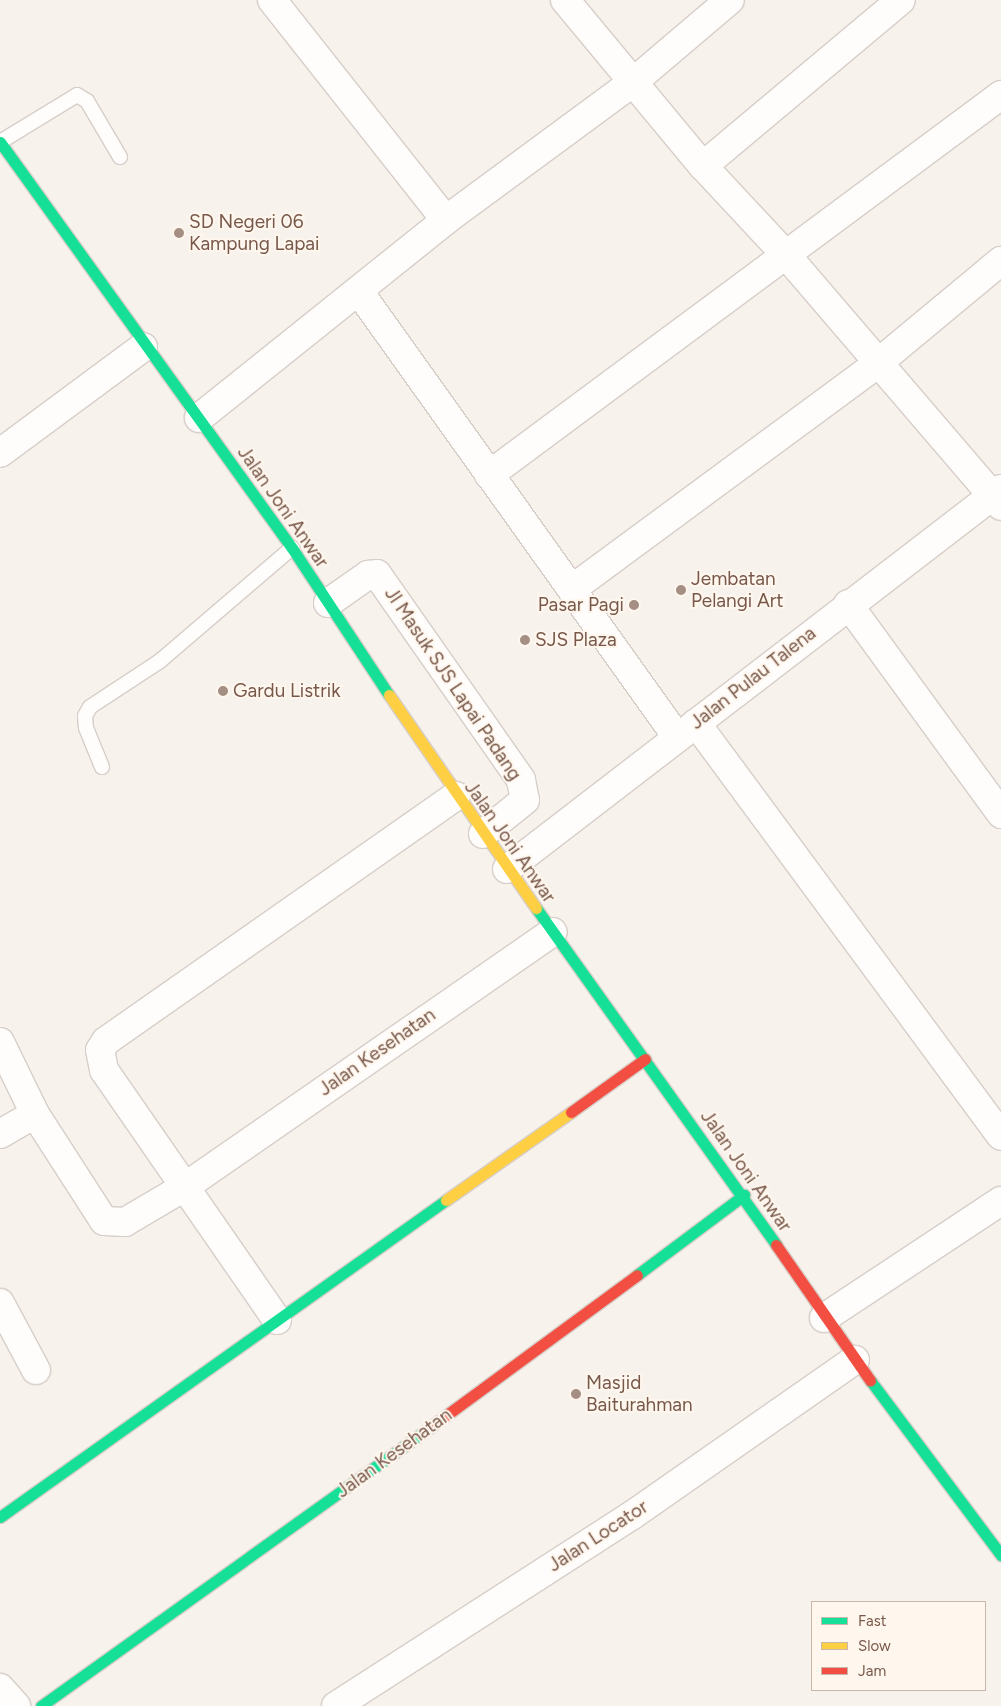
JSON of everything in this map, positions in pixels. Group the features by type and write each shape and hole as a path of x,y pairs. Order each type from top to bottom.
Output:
{"main road":[{"name":"Jalan Joni Anwar","path":"0,142 143,347 198,418 292,548 456,796 744,1195 824,1318 1001,1555"},
{"path":"0,1517 645,1060"},
{"name":"Jalan Kesehatan","path":"41,1706 490,1384 744,1195"}],"street":[{"path":"272,0 446,220"},
{"path":"565,0 702,166 787,256 878,363 998,497"},
{"path":"198,418 360,293 446,220 632,83 730,0"},
{"path":"702,166 900,0"},
{"path":"490,475 1001,95"},
{"path":"572,589 878,363 1001,261"},
{"path":"360,293 572,589 686,730 1001,1136"},
{"path":"0,454 143,347"},
{"name":"Jalan Pulau Talena","path":"507,869 848,604 998,497"},
{"name":"Jl Masuk SJS Lapai Padang","path":"328,603 368,574 377,574 521,780 525,800 483,834"},
{"path":"848,604 1001,814"},
{"path":"277,1320 104,1070 100,1050 106,1041 456,796"},
{"name":"Jalan Kesehatan","path":"35,1114 104,1221 125,1222 186,1186 553,932"},
{"path":"0,1042 35,1114 0,1134"},
{"path":"824,1318 1001,1201"},
{"path":"0,1303 36,1370"},
{"name":"Jalan Locator","path":"336,1706 631,1516 856,1360"},
{"path":"0,1688 16,1706"}],"lane":[{"path":"0,142 77,95 87,101 120,157"},
{"path":"102,767 86,728 85,716 90,707 160,661 292,548"}],"traffic: fast":[{"path":"0,142 292,548 389,695"},
{"path":"536,908 776,1245"},
{"path":"637,1275 744,1195"},
{"path":"0,1517 446,1200"},
{"path":"870,1380 1001,1555"},
{"path":"41,1706 433,1425"}],"traffic: slow":[{"path":"389,695 536,908"},
{"path":"446,1200 571,1112"}],"traffic: jam":[{"path":"571,1112 645,1059"},
{"path":"776,1245 870,1380"},
{"path":"433,1425 637,1275"}],"place":[{"name":"SD Negeri 06 Kampung Lapai","path":"179,233"},
{"name":"Jembatan Pelangi Art","path":"681,590"},
{"name":"Pasar Pagi","path":"634,605"},
{"name":"SJS Plaza","path":"525,640"},
{"name":"Gardu Listrik","path":"223,691"},
{"name":"Masjid Baiturahman","path":"576,1394"}]}
